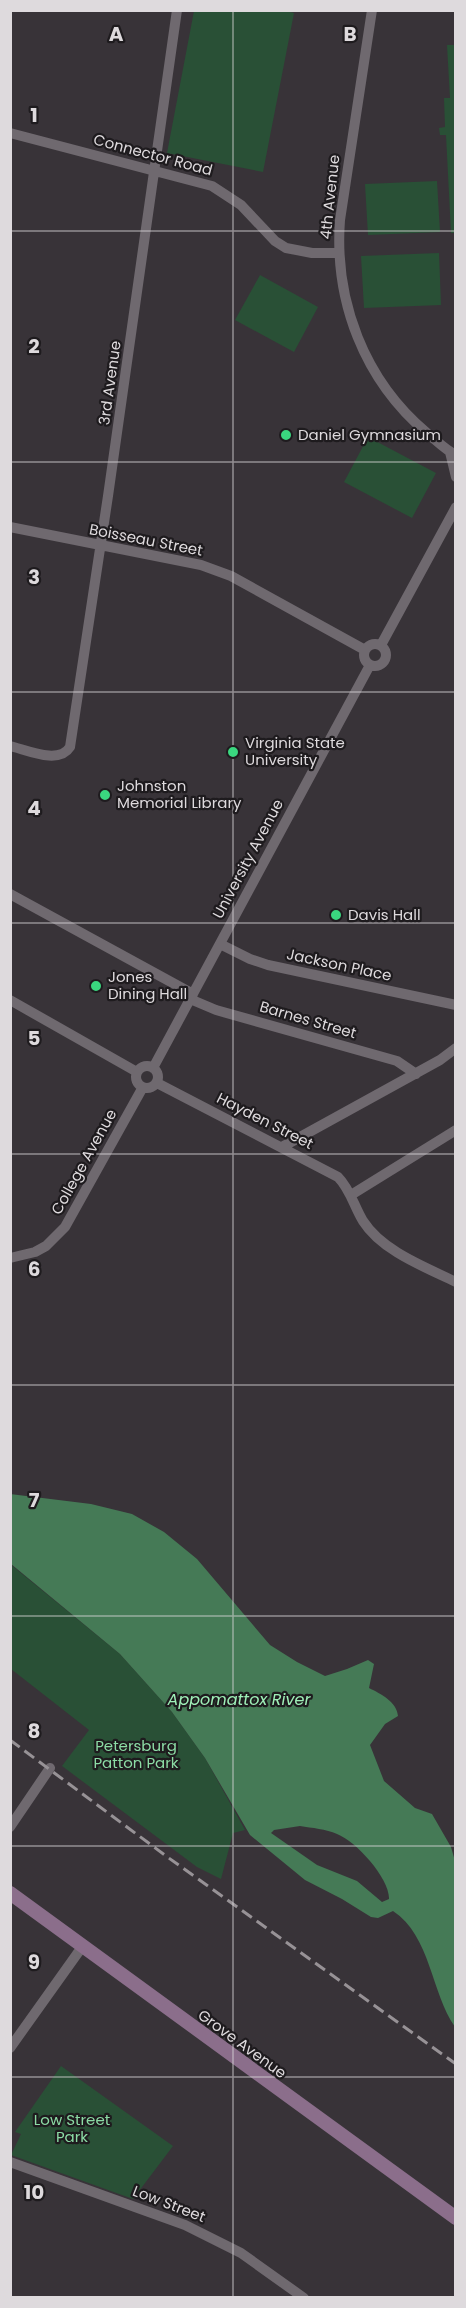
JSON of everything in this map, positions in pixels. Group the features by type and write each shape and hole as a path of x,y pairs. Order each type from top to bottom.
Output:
{"main road":[{"name":"Grove Avenue","path":"10,1893 456,2218"}],"street":[{"name":"3rd Avenue","path":"10,746 56,757 67,752 70,747 177,10"},
{"name":"4th Avenue","path":"372,10 340,212 339,253 345,296 357,339 373,371 401,410 453,454"},
{"name":"Connector Road","path":"10,133 198,181 221,191 241,205 275,240 286,248 312,253 339,253"},
{"path":"453,454 456,477"},
{"name":"University Avenue","path":"153,1068 370,665 378,666 386,659 387,654 381,645 456,507"},
{"name":"Boisseau Street","path":"10,527 201,565 231,576 365,650"},
{"path":"370,665 364,656 365,650 373,644 381,645"},
{"name":"Barnes Street","path":"10,894 216,1010 397,1061 416,1074"},
{"name":"Jackson Place","path":"220,944 268,965 456,1005"},
{"path":"10,1000 137,1072"},
{"path":"282,1147 416,1074 456,1048"},
{"path":"146,1066 153,1068 159,1075 157,1083 148,1088 143,1087 137,1081 137,1072 146,1066"},
{"name":"Hayden Street","path":"157,1083 338,1177 345,1184 363,1221 387,1245 456,1282"},
{"name":"College Avenue","path":"10,1258 34,1252 46,1246 65,1227 143,1087"},
{"path":"351,1195 456,1130"},
{"path":"10,1827 50,1768"},
{"path":"10,2049 82,1947"},
{"name":"Low Street","path":"10,2162 185,2225 241,2253 304,2298"}],"green space":[{"path":"282,10 294,13 263,172 167,153 194,11"},
{"path":"447,45 456,45 456,233 451,233 446,135 440,135 439,128 445,127 444,98 450,98"},
{"path":"437,181 440,232 368,235 365,184"},
{"path":"439,253 441,305 364,308 361,256"},
{"path":"260,275 318,307 294,352 235,320"},
{"path":"368,437 436,473 412,518 344,482"},
{"name":"Petersburg Patton Park","path":"10,1564 120,1654 172,1712 205,1758 245,1830 233,1833 221,1879 197,1867 62,1766 89,1730 11,1669"},
{"name":"Low Street Park","path":"61,2066 173,2146 133,2199 11,2155 21,2134 15,2132"}],"water":[{"name":"Appomattox River","path":"10,1494 91,1504 132,1514 164,1532 197,1559 270,1645 297,1662 325,1676 368,1660 374,1664 369,1688 392,1703 398,1716 385,1724 370,1745 384,1781 415,1808 432,1814 451,1847 455,1861 455,2027 447,2013 423,1950 406,1922 393,1911 378,1918 371,1917 305,1880 250,1835 205,1758 172,1712 120,1654 11,1564","holes":["300,1826 333,1832 353,1844 378,1871 388,1891 389,1899 382,1902 357,1881 317,1865 271,1833 274,1830"]}],"railway":[{"path":"10,1740 166,1856 456,2064"}],"place":[{"name":"Daniel Gymnasium","path":"286,435"},
{"name":"Virginia State University","path":"233,752"},
{"name":"Johnston Memorial Library","path":"105,795"},
{"name":"Davis Hall","path":"336,915"},
{"name":"Jones Dining Hall","path":"96,986"}]}
